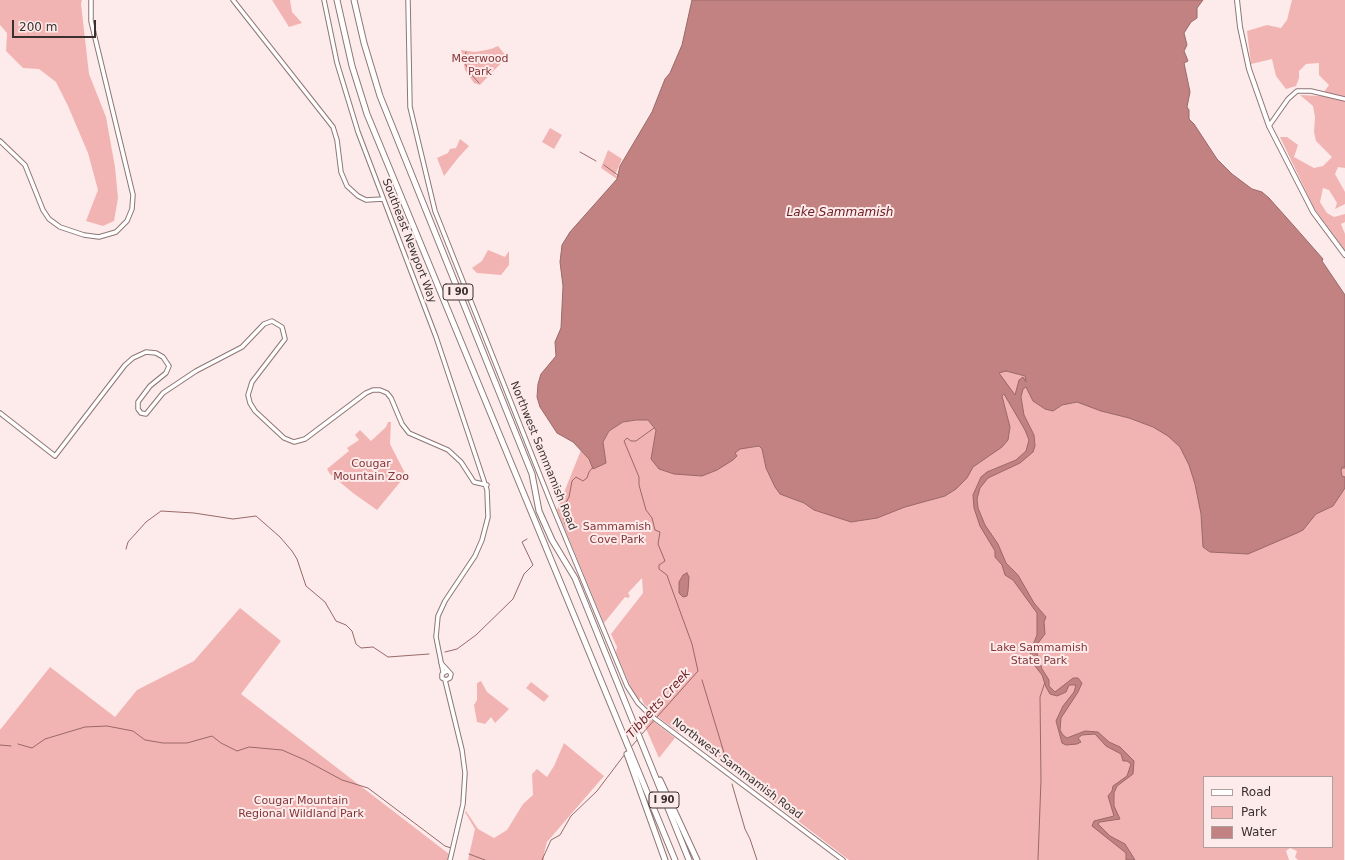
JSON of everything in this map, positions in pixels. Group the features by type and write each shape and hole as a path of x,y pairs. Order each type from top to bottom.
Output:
{"highway":[{"name":"I 90","path":"337,0 352,66 367,114 609,702 627,750 675,860"},
{"name":"I 90","path":"354,0 364,44 380,96 532,474 539,511 552,540 575,578 689,860"},
{"path":"640,740 696,860"},
{"path":"627,750 665,860"}],"main road":[{"path":"1237,0 1240,27 1249,69 1269,126 1313,212 1345,255"}],"street":[{"path":"0,141 24,164 43,210 49,219 60,227 88,236 100,237 116,232 127,221 132,209 133,195 91,21 91,0"},
{"path":"232,0 333,127 337,140 341,172 347,186 358,196 366,200 383,199"},
{"name":"Southeast Newport Way","path":"324,0 337,63 349,102 383,199 436,337 486,485 488,517 482,540 475,556 445,601 438,616 436,637 440,660 445,672"},
{"name":"Northwest Sammamish Road","path":"408,0 410,96 414,129 437,216 623,678 634,698 653,718 843,860"},
{"path":"1269,126 1288,99 1297,91 1311,91 1345,99"},
{"path":"0,412 55,456 129,361 137,355 146,352 163,356 168,363 168,370 150,386 140,398 137,405 139,411 146,414 163,393 196,371 242,346 267,323 274,322 280,325 285,333 284,342 250,384 248,395 250,403 260,417 284,438 294,442 305,439 370,391 377,390 387,393 395,406 402,424 409,433 448,450 460,462 474,482 486,485"},
{"path":"448,693 451,674 445,672 442,676 445,680 448,693 462,750 465,773 464,798 454,843 452,860"},
{"path":"445,680 450,679"}],"green space":[{"path":"0,0 82,0 81,4 89,74 106,117 115,167 118,198 114,221 103,226 86,221 98,190 88,153 56,82 39,69 23,68 6,51 7,33 0,25"},
{"path":"272,0 290,0 292,12 302,23 289,27"},
{"path":"1292,0 1345,0 1345,168 1338,167 1335,174 1345,192 1345,204 1335,209 1337,203 1329,190 1323,188 1320,202 1327,213 1334,217 1345,214 1345,222 1341,224 1345,234 1345,250 1314,208 1280,137 1287,137 1298,145 1294,157 1314,168 1323,166 1332,157 1316,141 1314,132 1315,117 1313,106 1300,95 1321,96 1329,85 1319,75 1319,63 1306,64 1299,71 1299,78 1296,86 1286,89 1276,76 1272,59 1251,64 1247,31 1267,25 1281,28 1287,20"},
{"name":"Meerwood Park","path":"498,46 507,57 480,85 474,83 465,70 461,50 475,52"},
{"path":"550,128 562,135 554,149 542,142"},
{"path":"460,139 469,146 444,176 437,158 448,153 450,149 456,148"},
{"path":"608,150 622,159 615,175 618,177 617,179 601,168"},
{"path":"488,250 505,257 509,251 509,265 501,275 477,273 472,268 482,261"},
{"name":"Lake Sammamish State Park","path":"991,360 1345,454 1344,860 1298,860 1295,857 1297,851 1290,848 1286,851 1289,860 849,860 682,732 679,732 662,720 644,704 641,697 639,700 634,695 616,652 617,647 611,634 643,593 642,578 628,593 630,596 628,598 625,597 604,623 557,510 581,450 589,459 603,442 609,431 623,422 648,420 656,430 652,454 985,365"},
{"name":"Cougar Mountain Zoo","path":"388,422 391,422 390,444 406,475 377,510 353,493 330,474 327,469 349,451 347,448 359,440 355,435 360,430 371,441 386,427"},
{"name":"Cougar Mountain Regional Wildland Park","path":"240,608 281,641 241,694 449,854 448,860 0,860 0,730 50,667 115,717 137,690 194,661"},
{"path":"481,681 487,692 509,709 495,723 491,717 485,724 477,722 474,705 477,700 477,683"},
{"path":"531,682 549,696 544,702 526,688"},
{"path":"649,718 675,738 659,758 644,724"},
{"path":"564,743 604,776 547,842 544,860 468,860 475,829 465,812 466,811 478,829 494,838 507,830 523,804 533,795 532,774 537,769 547,777 554,766"}],"water":[{"name":"Lake Sammamish","path":"692,0 1203,0 1197,8 1197,18 1191,22 1184,33 1187,45 1184,51 1188,61 1184,63 1190,92 1187,107 1189,110 1189,119 1194,124 1217,159 1232,174 1252,189 1262,192 1269,198 1294,226 1323,259 1322,261 1345,295 1345,467 1342,467 1341,471 1342,476 1345,477 1345,488 1333,506 1316,514 1303,530 1297,533 1248,554 1210,552 1203,547 1201,514 1195,484 1189,465 1180,447 1168,436 1153,427 1129,418 1101,411 1077,402 1062,405 1053,411 1045,409 1033,401 1026,387 1023,389 1021,397 1024,415 1034,435 1035,446 1033,452 1020,463 988,478 980,488 977,499 978,508 985,525 998,544 1006,563 1018,575 1034,603 1046,617 1044,622 1045,634 1035,647 1042,669 1049,680 1049,686 1055,692 1073,678 1078,678 1082,683 1078,692 1061,718 1060,730 1067,738 1085,731 1098,732 1109,742 1120,747 1134,761 1133,774 1117,786 1114,793 1114,806 1120,819 1100,822 1098,824 1110,836 1125,844 1135,860 1126,860 1126,853 1092,826 1094,821 1114,816 1108,796 1112,791 1113,786 1127,776 1131,764 1127,761 1123,761 1121,754 1106,746 1095,734 1082,735 1078,738 1081,742 1077,744 1066,745 1062,743 1056,721 1063,706 1074,692 1076,685 1069,685 1066,692 1057,696 1050,694 1042,675 1032,662 1030,652 1037,635 1037,613 1013,580 1005,575 1002,565 995,557 995,551 980,526 974,508 973,495 981,477 987,472 1016,460 1026,451 1029,440 1025,430 1004,394 1002,396 1010,427 1008,440 1002,447 973,467 967,478 956,489 945,496 905,507 877,518 851,522 814,510 804,503 780,494 766,468 762,449 759,446 740,449 735,453 737,456 733,460 717,470 702,476 674,474 659,469 651,459 656,430 648,420 623,422 609,431 603,442 606,463 593,469 589,459 573,442 557,433 540,407 537,397 538,384 541,374 556,356 555,342 561,328 563,286 560,262 562,245 570,232 617,179 620,166 652,112 665,79 670,73 682,45","holes":["1006,371 1025,376 1026,382 1023,377 1019,380 1015,395 999,373"]},
{"path":"687,573 689,577 688,591 687,596 683,597 679,593 679,582 683,575"}],"waterway":[{"path":"466,52 464,61 470,73 479,83"},
{"path":"580,152 596,161"},
{"path":"604,165 619,176"},
{"name":"Tibbetts Creek","path":"641,735 698,671 692,644 667,575 659,569 659,565 665,561 658,544 660,532 655,530 652,518 646,510 639,485 639,477 624,441 627,438 631,441 636,441 654,428"},
{"path":"565,524 562,510 569,497 572,481 576,477 583,481 587,478 593,467"},
{"path":"126,549 128,542 146,522 161,511 194,513 233,519 256,516 280,537 292,551 297,559 306,586 325,602 336,621 346,625 352,631 356,644 361,648 373,647 388,657 429,654"},
{"path":"445,652 457,649 476,635 513,599 524,574 533,565 522,542 527,539"},
{"path":"702,680 728,766"},
{"path":"1038,860 1041,780 1040,697 1045,682"},
{"path":"18,744 32,748 45,739 85,727 107,726 133,731 145,740 163,743 187,743 212,736 221,743 237,751 249,747 282,750 305,760 342,780 368,788 445,846 451,848"},
{"name":"Tibbetts Creek","path":"631,747 638,739"},
{"path":"0,745 11,746"},
{"name":"Tibbetts Creek","path":"542,860 551,840 560,835 571,816 597,791 625,754"},
{"path":"732,784 745,829 757,860"},
{"path":"469,854 485,860"}],"park label":[{"name":"Sammamish Cove Park","path":"617,533"}]}
